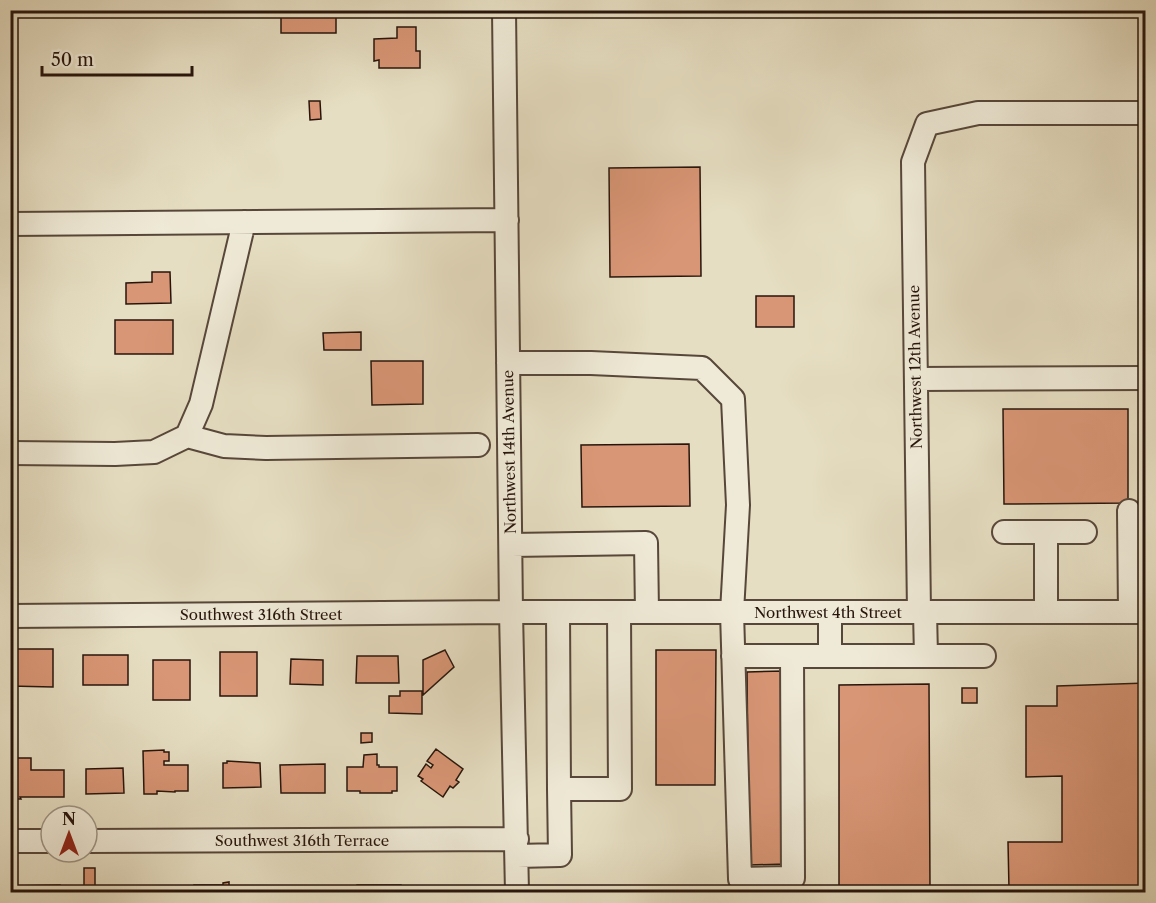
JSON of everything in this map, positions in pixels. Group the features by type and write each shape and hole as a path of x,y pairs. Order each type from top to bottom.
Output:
{"street":[{"name":"Northwest 14th Avenue","path":"504,10 511,612 517,892"},
{"name":"Northwest 12th Avenue","path":"926,656 922,612 915,379 913,162 927,124 978,113 1146,113"},
{"path":"10,224 507,220"},
{"path":"10,453 154,452 187,436 201,404 244,222"},
{"path":"508,363 591,363 702,368 733,399 738,505 732,612 740,879 793,878 792,656"},
{"path":"915,379 1146,378"},
{"path":"187,436 224,446 266,448 478,445"},
{"path":"1129,511 1138,612"},
{"path":"1004,532 1085,532"},
{"path":"1046,532 1046,612"},
{"path":"511,545 646,543 647,612"},
{"name":"Northwest 4th Street","path":"511,612 1138,612"},
{"name":"Southwest 316th Street","path":"10,616 511,612"},
{"path":"558,612 559,789 621,789 619,612"},
{"path":"830,612 830,656"},
{"path":"733,656 984,656"},
{"name":"Southwest 316th Terrace","path":"99,841 517,848 560,855 559,789"},
{"path":"10,841 39,841"}],"building":[{"path":"281,10 336,10 336,33 281,33"},
{"path":"397,27 416,27 416,51 420,51 420,68 379,68 379,60 374,61 374,39 397,38"},
{"path":"309,101 320,101 321,119 310,120"},
{"path":"700,167 701,276 610,277 609,168"},
{"path":"152,272 170,272 171,303 126,304 126,283 152,282"},
{"path":"756,296 794,296 794,327 756,327"},
{"path":"115,320 173,320 173,354 115,354"},
{"path":"361,332 361,350 324,350 323,333"},
{"path":"371,361 423,361 423,404 372,405"},
{"path":"1003,409 1128,409 1128,503 1004,504"},
{"path":"689,444 690,506 582,507 581,445"},
{"path":"10,649 53,649 53,687 10,686"},
{"path":"445,650 454,667 423,695 423,660"},
{"path":"656,650 716,650 715,785 656,785"},
{"path":"220,652 257,652 257,696 220,696"},
{"path":"83,655 128,655 128,685 83,685"},
{"path":"357,656 398,656 399,683 356,683"},
{"path":"291,659 323,660 323,685 290,684"},
{"path":"153,660 190,660 190,700 153,700"},
{"path":"784,671 786,864 749,865 747,672"},
{"path":"1146,683 1146,888 1009,889 1008,842 1062,842 1062,776 1026,777 1026,706 1057,706 1057,686"},
{"path":"929,684 930,888 839,889 839,685"},
{"path":"962,688 977,688 977,703 962,703"},
{"path":"400,691 422,691 422,714 389,713 389,696 400,696"},
{"path":"361,733 372,733 372,742 361,743"},
{"path":"436,749 463,769 456,780 459,782 453,788 450,786 443,797 421,781 423,779 418,776 426,764 431,768 433,765 427,761"},
{"path":"164,750 164,752 169,752 169,761 164,761 164,765 188,765 188,791 157,791 157,794 144,794 143,751"},
{"path":"377,754 379,767 397,767 397,791 360,793 360,791 347,791 347,767 363,767 364,755"},
{"path":"10,758 31,758 31,770 64,770 64,797 10,799"},
{"path":"227,761 260,763 261,787 223,788 223,763"},
{"path":"325,764 325,793 281,793 280,765"},
{"path":"123,768 124,793 86,794 86,769"},
{"path":"84,868 95,868 95,887 127,886 127,892 82,892"},
{"path":"229,882 229,886 255,886 255,892 194,892 194,885 223,885"},
{"path":"60,885 60,892 13,892 12,886"},
{"path":"357,885 401,885 401,892 357,892"},
{"path":"282,887 328,887 328,892 282,892"}]}
